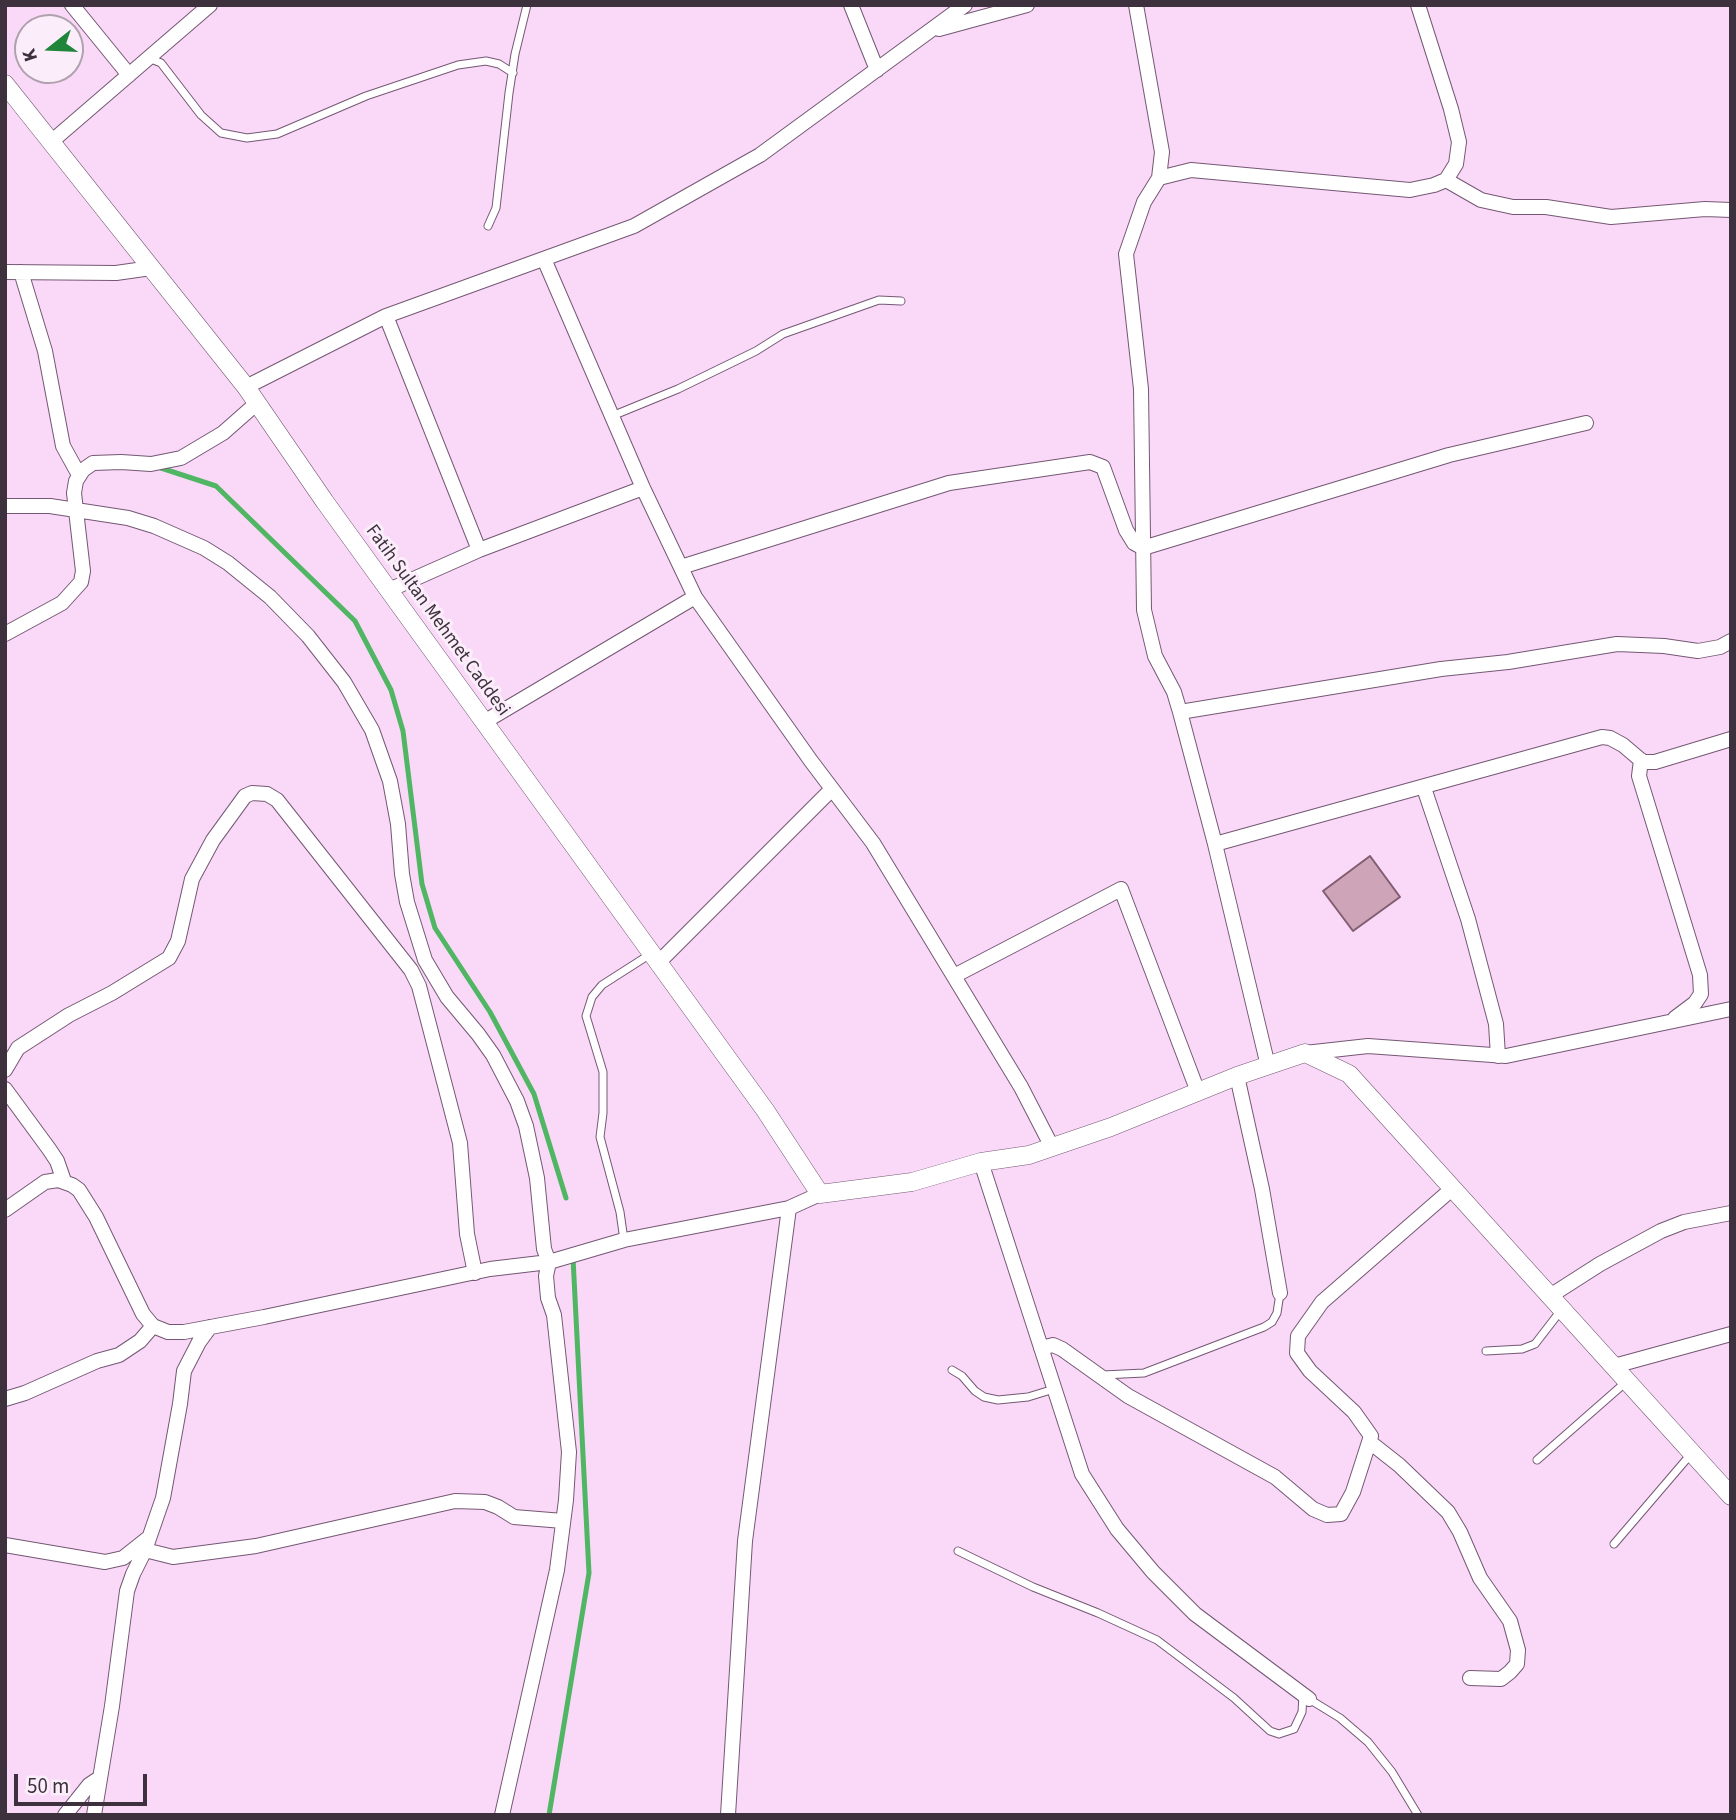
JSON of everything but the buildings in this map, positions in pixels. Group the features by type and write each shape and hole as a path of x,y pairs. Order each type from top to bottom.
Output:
{"street":[{"path":"72,5 129,75"},
{"path":"51,142 210,5"},
{"path":"850,5 877,70"},
{"path":"246,387 386,316 634,226 760,155 965,5"},
{"path":"931,31 1027,5"},
{"path":"1136,5 1162,152 1159,178 1144,202 1126,254 1141,388 1144,610 1155,656 1174,692 1180,712 1215,844 1268,1066"},
{"path":"1159,178 1191,170 1410,190 1446,180 1456,164 1458,142 1451,109 1418,5"},
{"name":"Fatih Sultan Mehmet Caddesi","path":"5,84 246,387 389,590 765,1110 820,1194"},
{"path":"1446,180 1481,200 1513,207 1546,208 1611,217 1705,209 1731,210"},
{"path":"544,259 643,488 695,597 873,843 1021,1087 1052,1147"},
{"path":"5,272 117,273 151,268"},
{"path":"21,272 45,351 63,446 79,475"},
{"path":"386,316 479,550"},
{"path":"5,634 62,603 81,582 83,571 75,487 79,475 93,463 151,464 181,458 223,433 257,403"},
{"path":"681,567 949,483 1090,463 1103,467 1126,530 1134,543 1143,548 1449,455 1586,423"},
{"path":"389,590 479,550 643,488"},
{"path":"5,506 50,506 102,513 154,526 192,542 228,563 290,616 327,658 372,730 390,781 407,902 425,960 447,997 493,1055 517,1101 526,1126 537,1178 544,1249 549,1262 546,1276 548,1298 554,1315 569,1452 557,1570 502,1815"},
{"path":"484,722 695,597"},
{"path":"1180,712 1441,669 1507,662 1617,644 1698,651 1720,647 1731,641"},
{"path":"1215,844 1602,737 1623,745 1641,760 1655,762 1731,739"},
{"path":"1641,760 1639,776 1669,867 1702,986 1701,994 1695,1003 1668,1023"},
{"path":"1424,788 1468,919 1496,1024 1498,1056"},
{"path":"655,958 832,789"},
{"path":"5,1070 18,1048 69,1015 112,993 169,958 178,941 192,879 213,840 245,796 252,793 267,794 277,800 411,970 419,986 460,1143 467,1234 475,1273"},
{"path":"954,976 1121,889 1198,1092"},
{"path":"5,1210 45,1182 64,1181 79,1190 96,1217 143,1314 153,1326 176,1333 475,1273 549,1262 624,1240 789,1208 820,1194 912,1182 981,1161 1029,1155 1111,1127 1237,1076 1305,1054 1368,1046 1506,1056 1731,1009"},
{"path":"1305,1054 1349,1074 1731,1496"},
{"path":"1237,1076 1262,1189 1280,1293"},
{"path":"5,1089 57,1161 64,1181"},
{"path":"981,1161 1082,1474 1118,1529 1153,1572 1195,1614 1306,1697"},
{"path":"1041,1348 1053,1345 1062,1349 1128,1396 1275,1477 1305,1504 1327,1515 1341,1514 1371,1443 1370,1432 1354,1412 1303,1362 1296,1348 1298,1336 1322,1302 1453,1188"},
{"path":"728,1815 745,1541 789,1208"},
{"path":"1556,1302 1600,1264 1653,1234 1684,1222 1731,1213"},
{"path":"5,1399 97,1361 119,1355 140,1341 153,1326"},
{"path":"94,1815 127,1591 163,1498 184,1371 210,1327"},
{"path":"1614,1366 1731,1334"},
{"path":"1371,1443 1407,1472 1448,1512 1480,1578 1510,1621 1518,1650 1517,1664 1501,1679 1470,1678"},
{"path":"147,1544 173,1557 256,1546 455,1501 485,1502 514,1517 563,1521"},
{"path":"5,1545 106,1562 123,1558 147,1544"},
{"path":"65,1815 89,1785 98,1779"}],"lane":[{"path":"488,226 496,208 513,73 527,5"},
{"path":"149,58 161,63 201,115 221,133 247,138 277,134 366,96 458,65 486,61 499,64 513,73"},
{"path":"612,416 756,351 783,334 878,300 901,301"},
{"path":"624,1240 620,1212 600,1138 603,1072 586,1016 592,997 602,985 655,958"},
{"path":"1099,1375 1144,1373 1264,1327 1272,1322 1277,1313 1280,1293"},
{"path":"1486,1351 1522,1349 1535,1345 1556,1302"},
{"path":"952,1370 984,1397 998,1400 1028,1397 1054,1389"},
{"path":"1537,1460 1627,1381"},
{"path":"1614,1544 1692,1453"},
{"path":"958,1551 1033,1587 1157,1640 1234,1698 1270,1731 1279,1734 1294,1729 1306,1697 1340,1718 1368,1742 1392,1772 1418,1815"}],"waterway":[{"path":"161,468 216,486 355,621 391,690 403,731 422,884 435,928 490,1012 534,1094 566,1198"},
{"path":"549,1815 589,1573 573,1258"}]}
